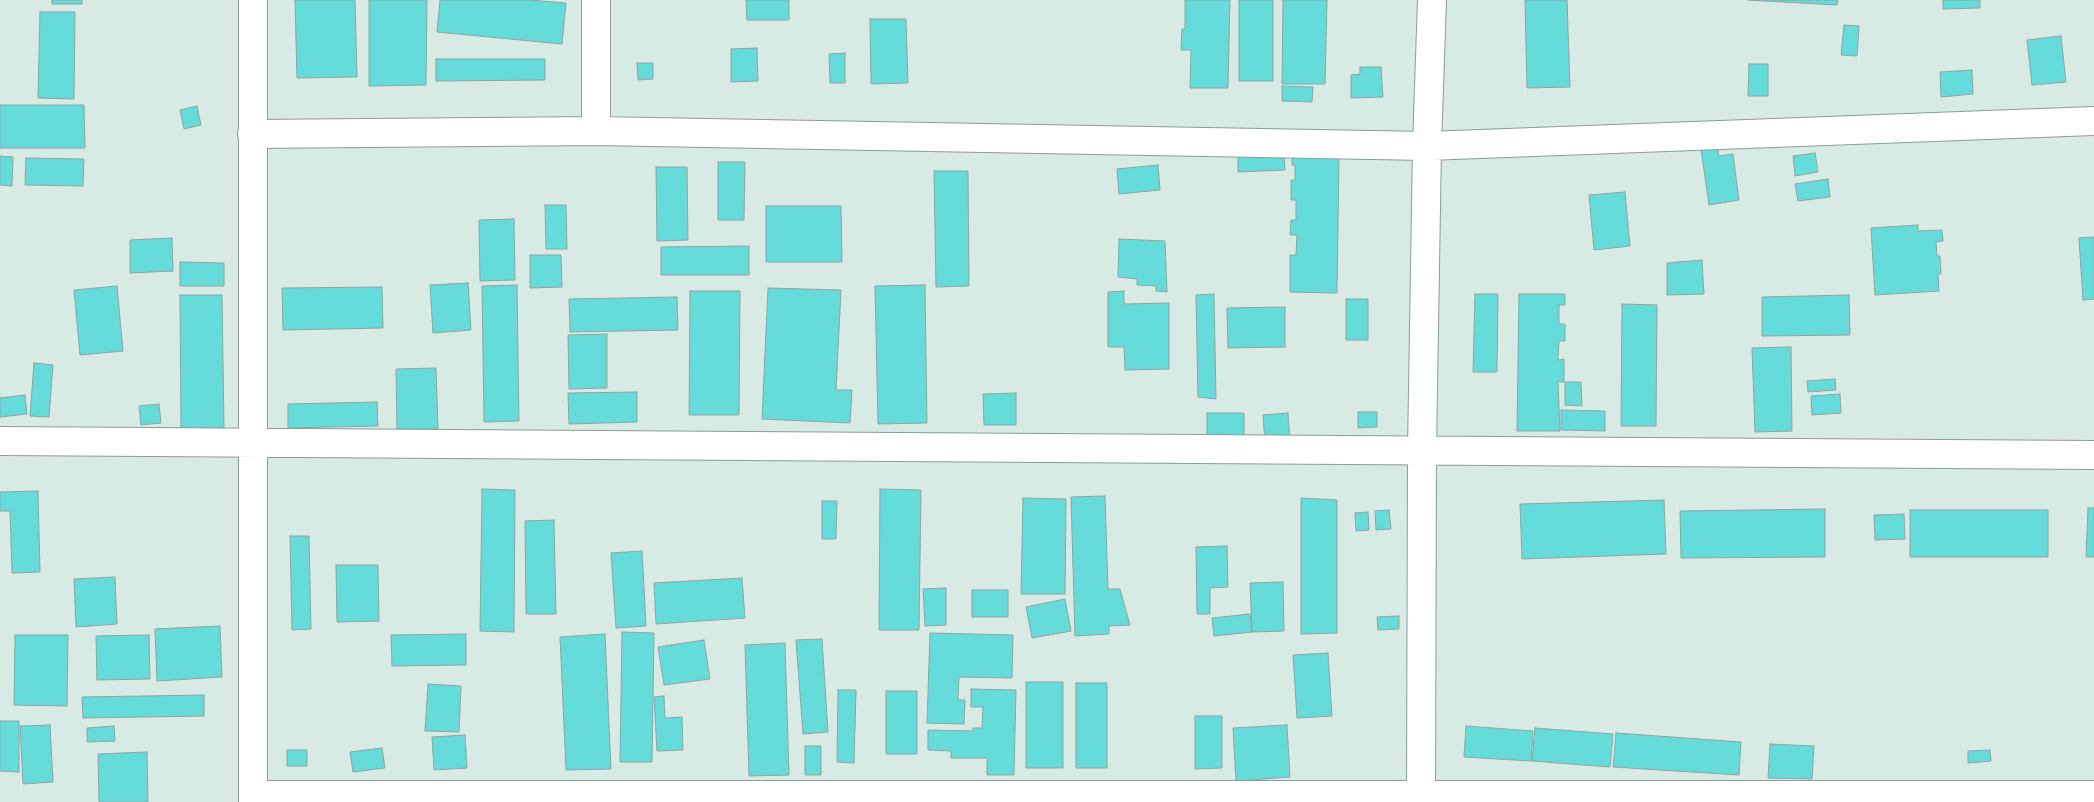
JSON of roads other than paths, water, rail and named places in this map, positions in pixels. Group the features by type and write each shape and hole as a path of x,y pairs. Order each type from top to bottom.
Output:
{"street":[{"path":"253,0 253,798 1421,798 2094,795"},
{"path":"596,0 596,131"},
{"path":"1421,798 1422,450 1427,146 1432,0"},
{"path":"252,134 596,131 1427,146 2094,121"},
{"path":"0,441 2094,455"}]}
